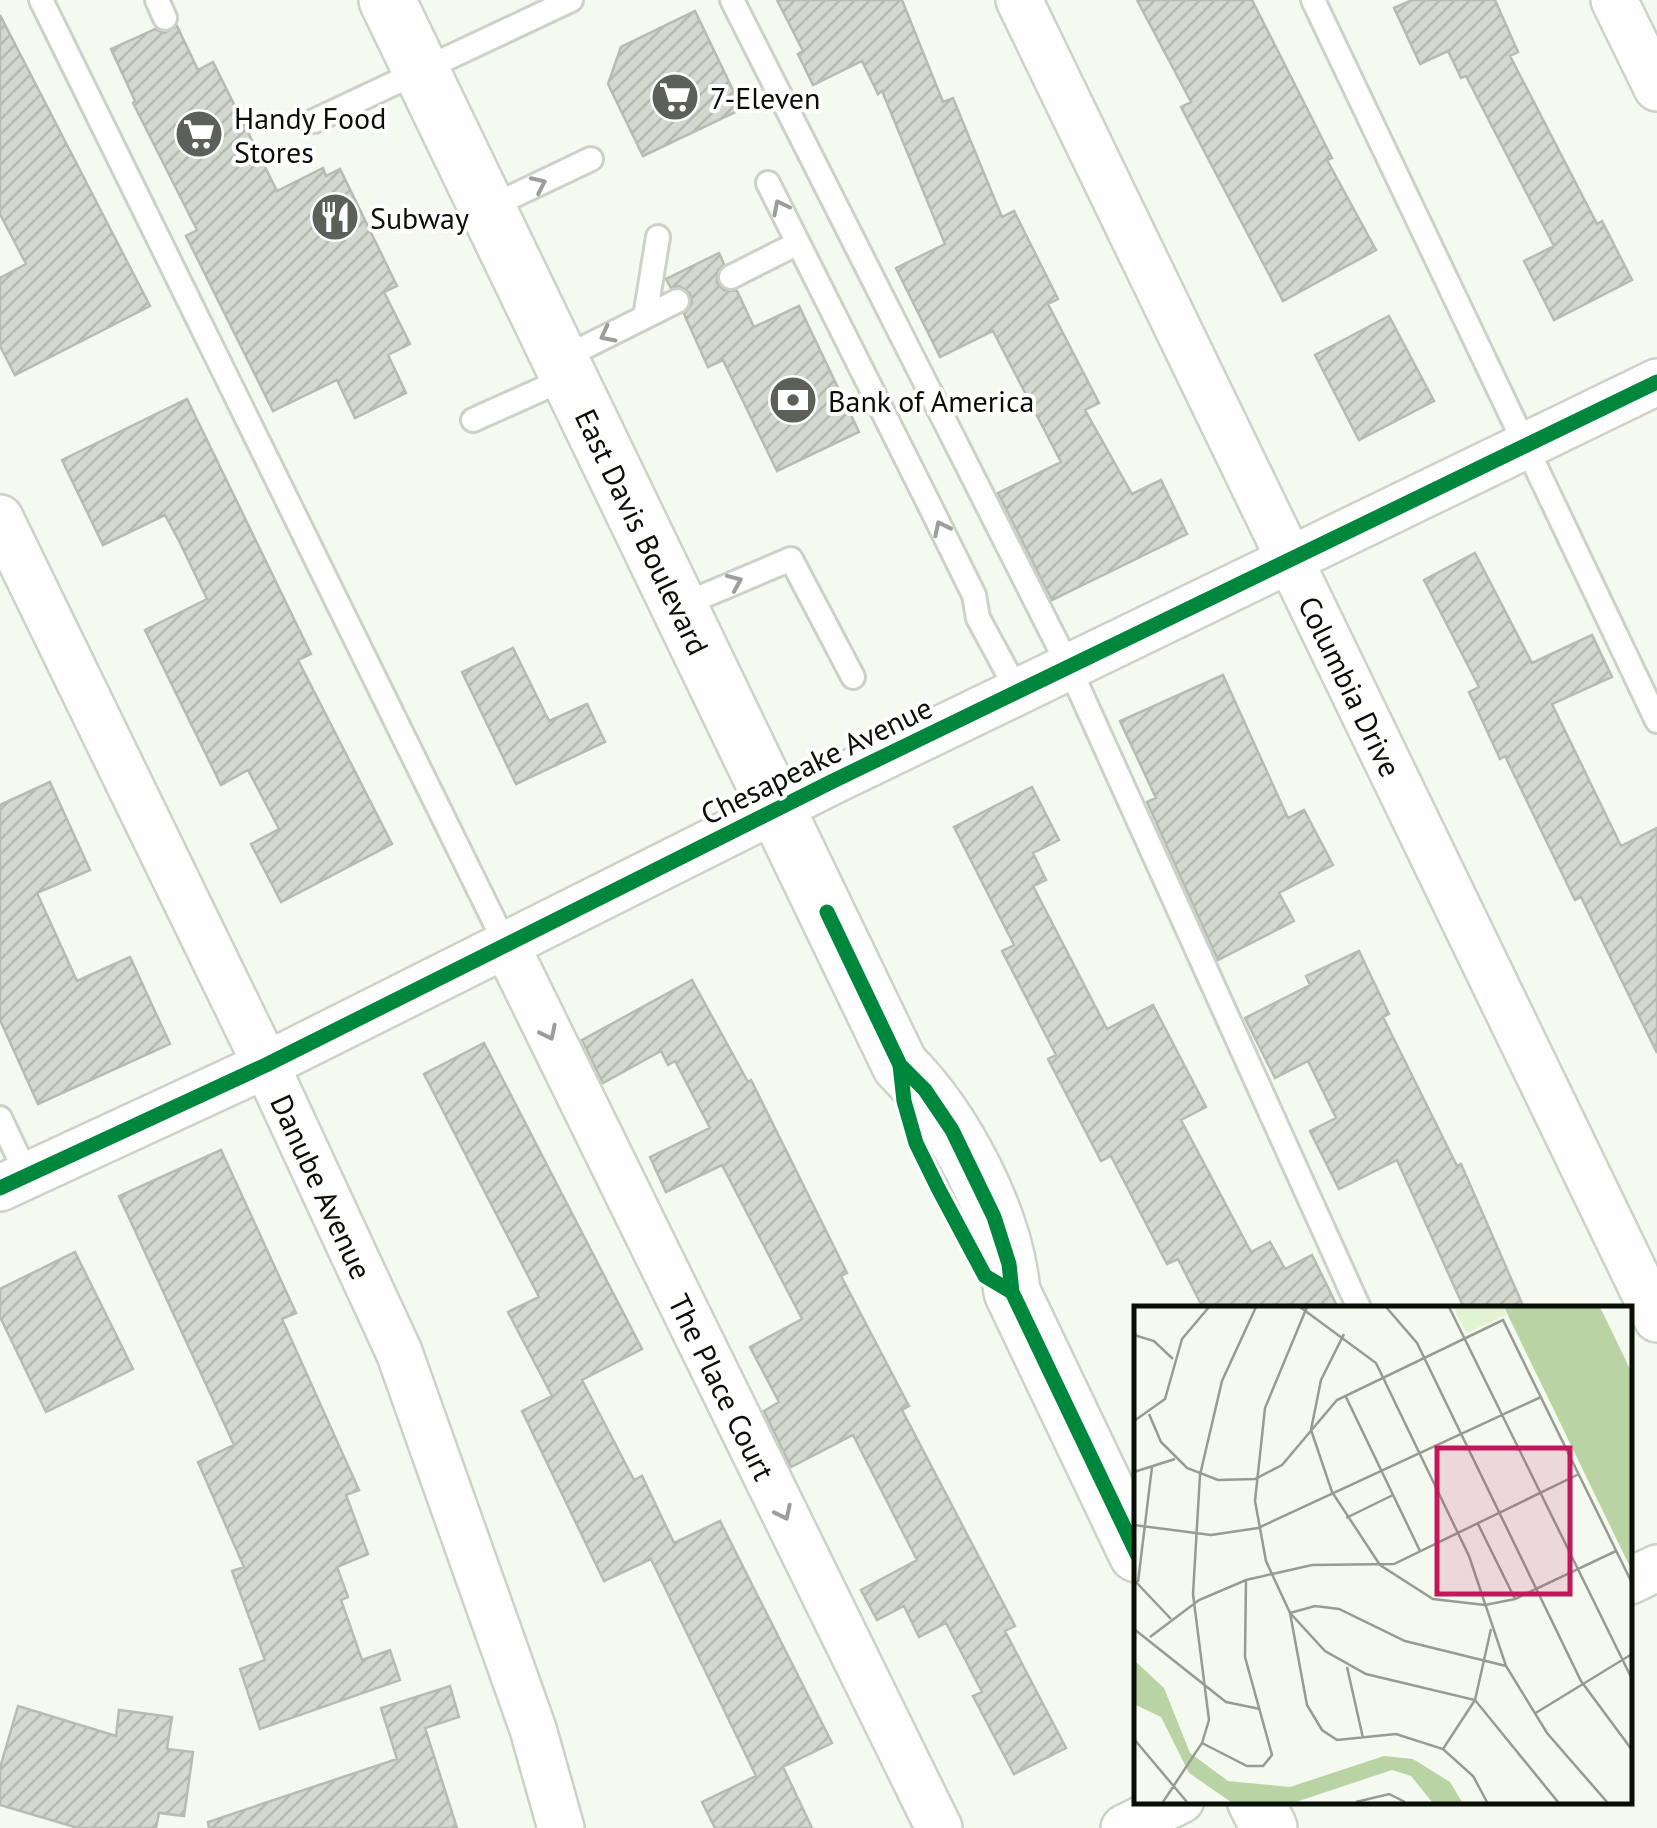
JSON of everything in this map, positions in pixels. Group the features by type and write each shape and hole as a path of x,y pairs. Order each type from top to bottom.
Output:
{"street":[{"name":"East Davis Boulevard","path":"387,0 900,1065 925,1090 952,1130 994,1217 1009,1264 1012,1292 1134,1548"},
{"name":"Columbia Drive","path":"1019,0 1657,1319"},
{"path":"1614,0 1657,88"},
{"name":"Chesapeake Avenue","path":"14,1182 266,1065 778,808 1657,382"},
{"name":"Danube Avenue","path":"0,518 266,1065 398,1352 533,1728 560,1828"},
{"name":"The Place Court","path":"506,945 938,1828"},
{"path":"1632,1580 1657,1568"},
{"path":"1124,1828 1175,1803"},
{"path":"1256,1803 1269,1828"}],"lane":[{"path":"40,0 506,945"},
{"path":"314,121 571,0"},
{"path":"732,0 1068,667 1358,1306"},
{"path":"1313,0 1657,721"},
{"path":"488,208 591,159"},
{"path":"768,184 974,595 978,618 1018,692"},
{"path":"645,317 658,237"},
{"path":"730,277 798,243"},
{"path":"473,420 645,317 677,302"},
{"path":"680,606 791,559 853,677"},
{"path":"0,1118 14,1182"}],"building":[{"path":"777,0 902,0 943,102 953,98 1002,217 1014,211 1058,299 1048,304 1099,403 1085,410 1132,494 1161,480 1187,534 1052,600 998,493 1061,462 993,331 940,357 896,268 945,244 882,91 878,94 862,61 813,85 798,54 803,51"},
{"path":"1137,0 1252,0 1332,158 1327,160 1376,250 1283,301 1181,107 1191,102"},
{"path":"1412,0 1495,0 1518,52 1510,56 1597,224 1602,221 1632,280 1554,320 1524,261 1554,246 1466,76 1461,78 1448,51 1420,64 1394,8"},
{"name":"7-Eleven","path":"695,11 742,109 643,156 608,84 621,47"},
{"path":"0,15 150,306 15,375 0,346 0,278 26,264 0,214"},
{"path":"177,26 198,70 213,62 277,191 323,168 326,176 340,169 397,286 384,292 410,344 388,355 406,393 355,418 337,380 273,411 186,236 197,230 133,103 111,49 155,29 164,33"},
{"name":"Bank of America","path":"719,253 724,264 718,270 717,283 724,290 737,291 754,327 799,306 859,432 777,471 723,360 708,367 684,314 692,303 690,293 679,286 671,288 666,279"},
{"path":"1389,316 1434,401 1359,440 1315,355"},
{"path":"187,399 311,654 298,660 392,844 281,902 251,844 279,829 248,770 221,785 145,630 207,599 180,543 165,515 103,545 62,460"},
{"path":"1475,553 1532,663 1592,635 1612,677 1552,704 1621,846 1657,828 1657,1053 1581,897 1575,900 1505,756 1500,759 1469,692 1479,687 1424,580"},
{"path":"513,648 549,721 587,704 605,742 516,784 462,672"},
{"path":"1223,675 1288,818 1304,810 1333,865 1279,893 1294,921 1218,960 1147,802 1156,798 1120,721"},
{"path":"50,782 90,870 37,893 77,981 130,957 170,1044 38,1104 0,1020 0,805"},
{"path":"1032,787 1059,840 1033,853 1046,880 1033,886 1107,1029 1153,1005 1206,1107 1181,1120 1251,1252 1270,1242 1285,1269 1312,1255 1337,1306 1202,1306 1178,1259 1167,1264 1111,1156 1101,1161 1048,1059 1056,1055 1002,951 1014,945 954,827"},
{"path":"1359,951 1389,1014 1383,1017 1457,1166 1461,1164 1523,1306 1463,1306 1397,1160 1339,1189 1310,1131 1336,1118 1308,1061 1275,1078 1245,1018 1310,985 1306,976"},
{"path":"692,980 748,1082 751,1080 847,1273 841,1276 909,1406 902,1410 1015,1626 1005,1631 1066,1748 1014,1774 973,1696 982,1692 946,1623 919,1637 904,1606 877,1620 861,1590 917,1560 853,1435 791,1467 764,1411 779,1402 750,1347 802,1319 722,1165 666,1192 650,1157 710,1128 675,1061 668,1065 661,1051 603,1083 582,1040"},
{"path":"484,1043 642,1349 582,1380 634,1480 642,1476 674,1543 720,1521 832,1743 783,1767 812,1828 715,1828 702,1802 756,1776 651,1559 604,1581 522,1411 552,1396 508,1312 539,1297 424,1074"},
{"path":"221,1150 296,1313 282,1319 359,1490 346,1495 368,1554 337,1567 348,1597 341,1600 362,1660 390,1650 400,1680 260,1729 240,1669 265,1660 232,1571 244,1567 198,1462 234,1445 119,1196"},
{"path":"75,1252 133,1369 46,1412 0,1317 0,1289"},
{"path":"450,1686 459,1717 425,1728 457,1828 209,1828 208,1822 397,1759 381,1708"},
{"path":"18,1706 116,1736 119,1710 172,1717 167,1749 193,1752 184,1816 159,1813 156,1828 78,1828 0,1805 0,1768"}],"cycle path":[{"path":"0,1188 266,1065 831,782 1657,382"},
{"path":"827,912 900,1065 925,1090 952,1130 994,1217 1009,1264 1012,1292 1134,1548"},
{"path":"900,1065 904,1101 916,1143 938,1188 985,1276 1012,1292"}],"place":[{"name":"7-Eleven","path":"675,97"},
{"name":"Handy Food Stores","path":"199,134"},
{"name":"Subway","path":"335,217"},
{"name":"Bank of America","path":"793,400"}]}
